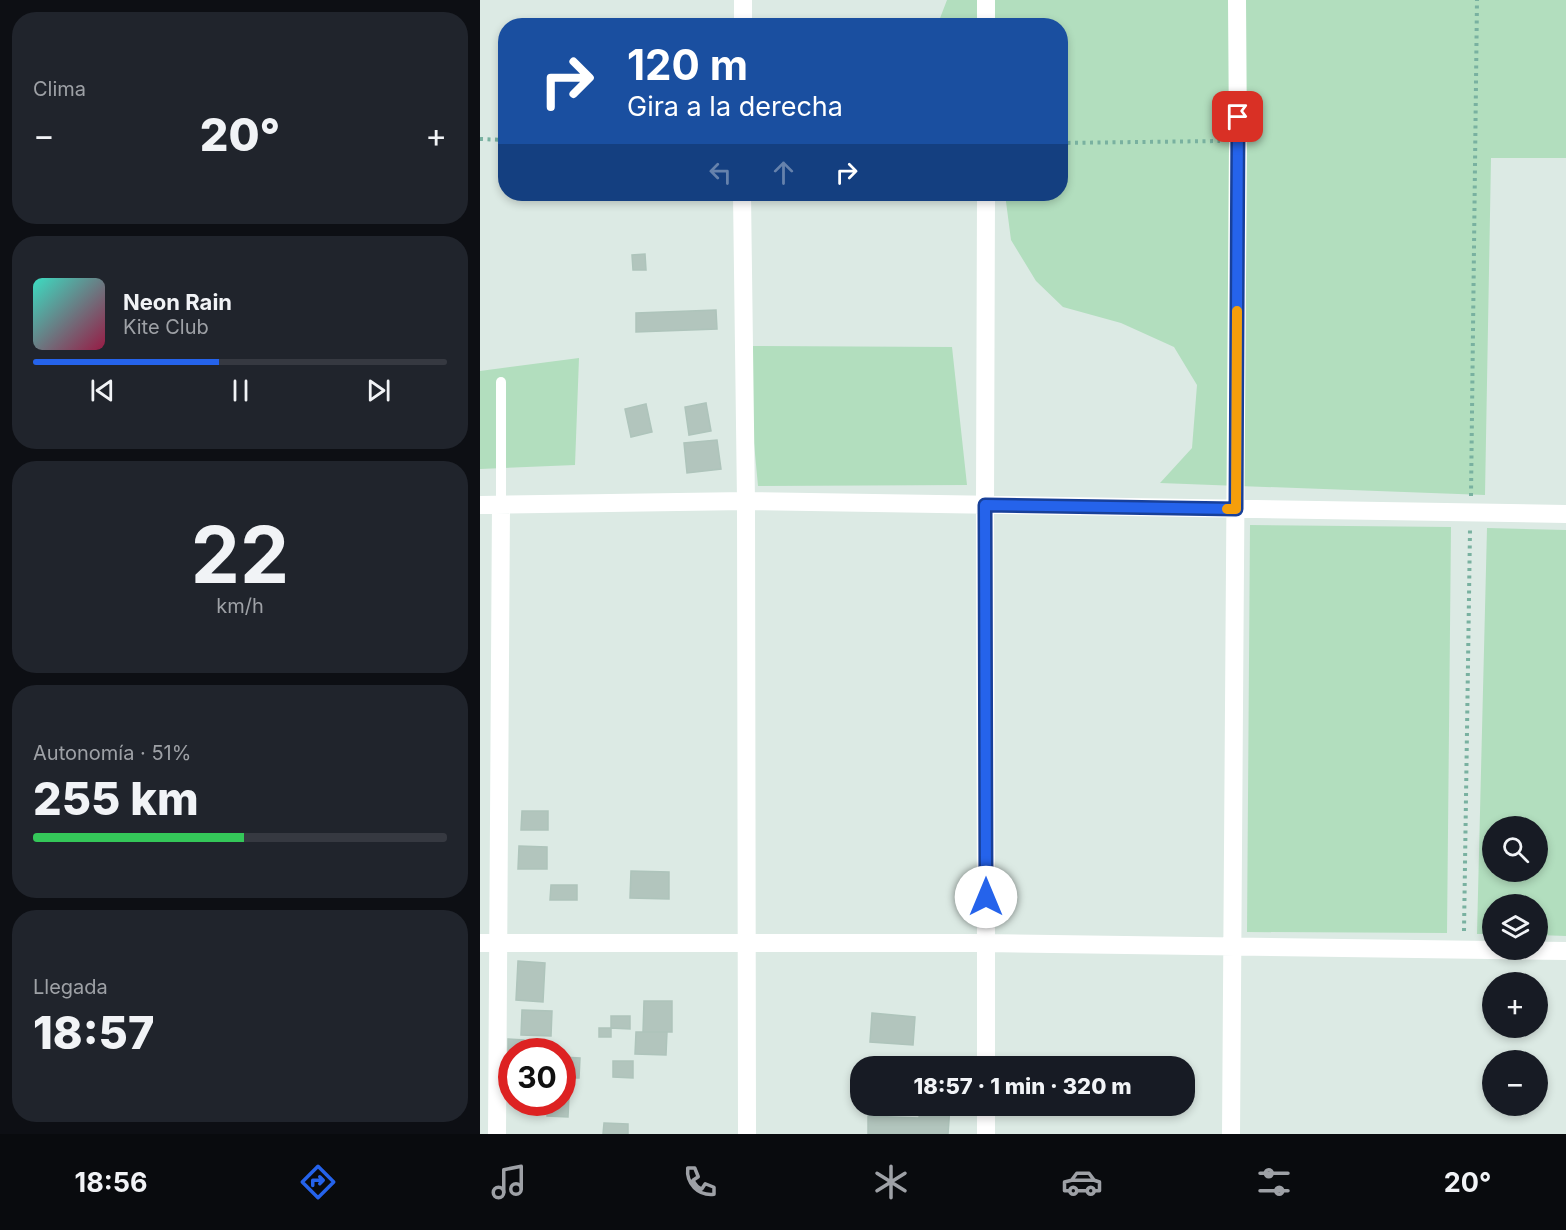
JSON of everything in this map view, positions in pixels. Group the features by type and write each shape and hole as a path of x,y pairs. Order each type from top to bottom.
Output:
{"street":[{"path":"743,0 743,18"},
{"path":"986,0 986,18"},
{"path":"1231,1134 1237,0"},
{"path":"742,201 746,501 747,1134"},
{"path":"986,201 986,1056"},
{"path":"480,505 746,501 1566,514"},
{"path":"497,1134 501,504"},
{"path":"480,943 986,943 1566,951"},
{"path":"986,1116 986,1134"}],"lane":[{"path":"501,382 501,504"}],"path":[{"path":"1463,949 1478,0"},
{"path":"480,139 498,140"},
{"path":"1068,143 1238,140"}],"green space":[{"path":"947,0 1566,0 1566,158 1491,158 1485,495 1160,483 1192,448 1197,385 1174,347 1121,323 1063,307 1036,281 1011,240 1006,201 1068,201 1068,18 940,18"},
{"path":"745,346 952,347 967,485 758,486"},
{"path":"579,358 575,465 480,469 480,371"},
{"path":"1250,525 1451,527 1447,933 1247,932"},
{"path":"1487,528 1566,530 1566,936 1548,935 1548,894 1482,894 1482,934 1477,934"}],"building":[{"path":"645,254 646,270 633,270 632,255"},
{"path":"716,310 717,329 636,332 636,313"},
{"path":"706,403 711,431 689,435 685,407"},
{"path":"646,404 652,432 631,437 625,409"},
{"path":"717,440 721,469 687,473 684,443"},
{"path":"522,811 548,811 548,830 521,830"},
{"path":"519,846 547,847 547,869 518,869"},
{"path":"631,871 669,872 669,899 630,898"},
{"path":"551,885 577,885 577,900 550,900"},
{"path":"518,961 545,963 543,1002 516,1000"},
{"path":"644,1001 672,1001 672,1032 643,1032"},
{"path":"522,1010 552,1011 551,1036 521,1035"},
{"path":"872,1013 915,1017 913,1045 870,1042"},
{"path":"611,1016 630,1016 630,1029 611,1028"},
{"path":"599,1028 611,1028 611,1037 599,1037"},
{"path":"636,1032 667,1032 666,1055 635,1054"},
{"path":"576,1058 580,1058 579,1078 576,1078"},
{"path":"613,1061 633,1061 633,1078 613,1077"},
{"path":"868,1116 919,1118 919,1116 949,1116 948,1134 868,1134"},
{"path":"604,1123 628,1124 628,1134 603,1134"}],"slow traffic":[{"path":"1227,509 1236,509 1237,311"}],"route":[{"path":"986,897 985,505 1236,509 1238,117"}]}
